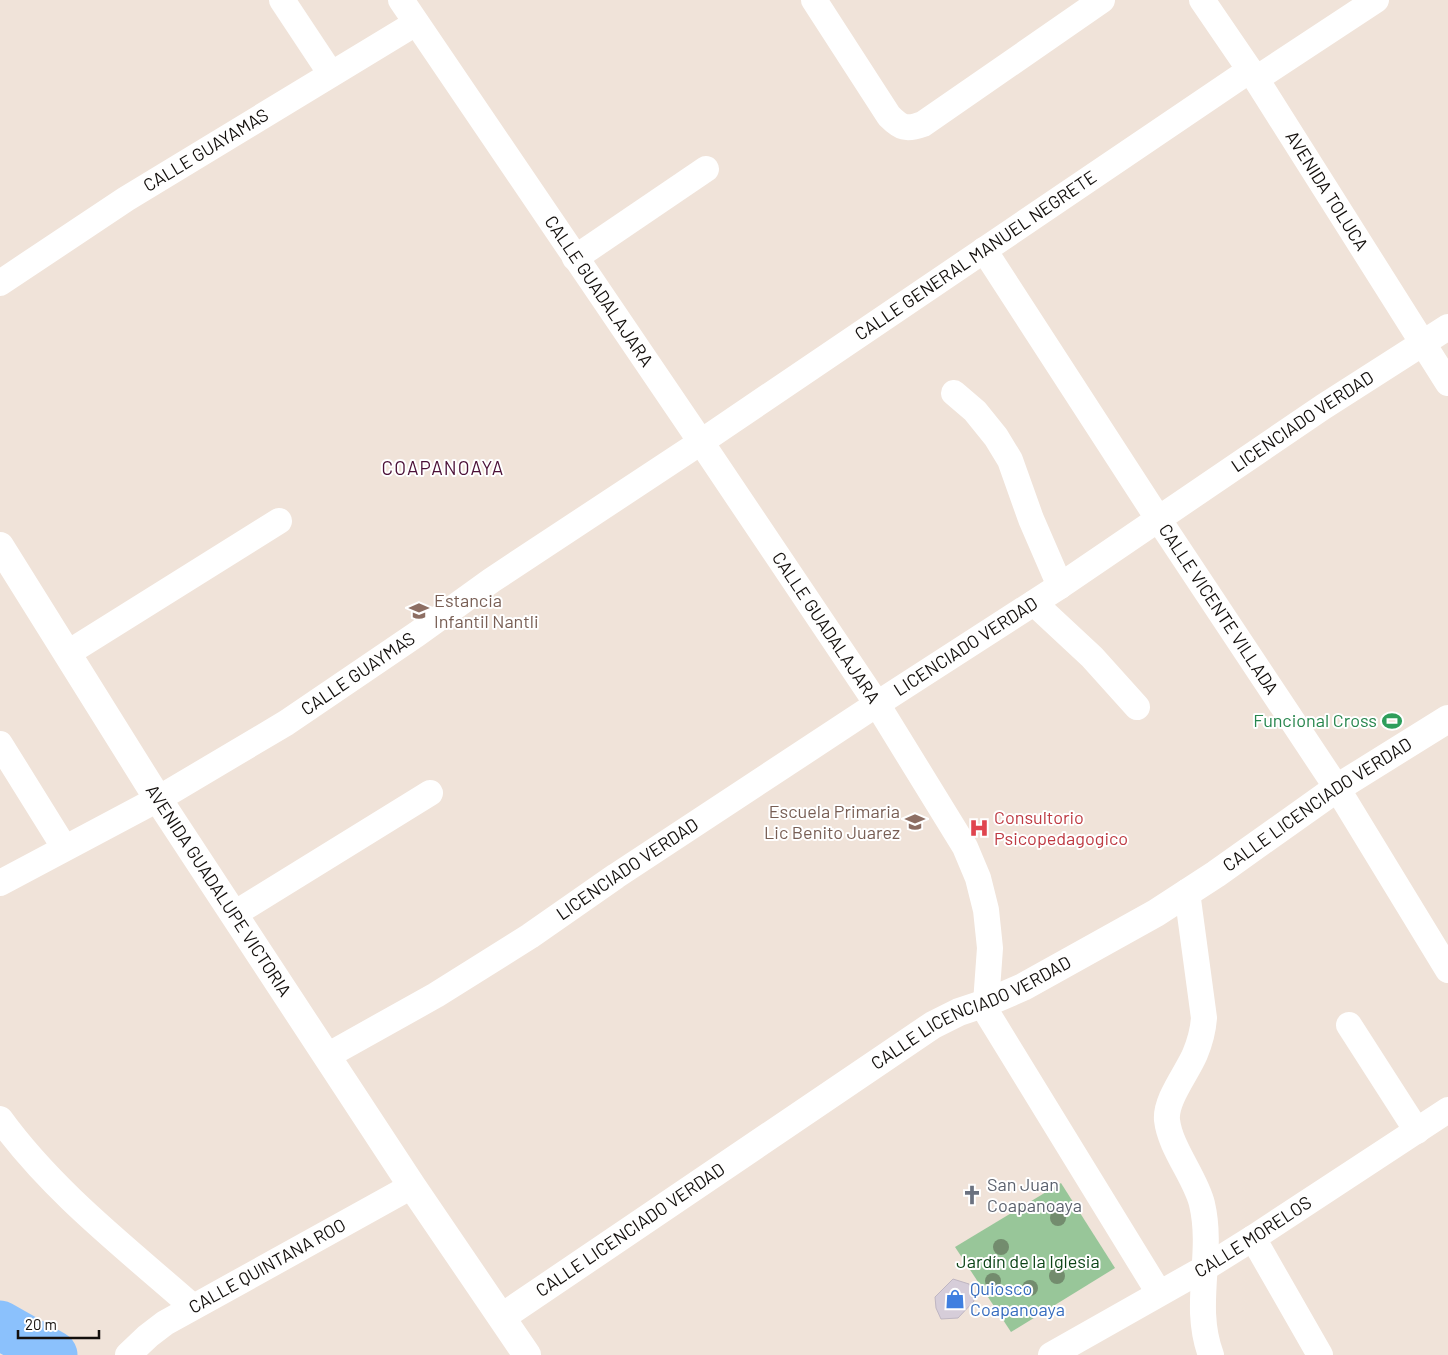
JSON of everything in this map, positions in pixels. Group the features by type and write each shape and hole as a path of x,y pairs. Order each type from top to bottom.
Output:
{"street":[{"path":"282,0 331,74"},
{"name":"CALLE GUADALAJARA","path":"401,0 877,704 965,847 978,878 986,910 990,948 986,1003 988,1016 1159,1293"},
{"path":"814,0 889,116 899,126 912,128 923,124 1102,0"},
{"name":"AVENIDA TOLUCA","path":"1202,0 1253,74 1448,383"},
{"name":"CALLE GENERAL MANUEL NEGRETE","path":"701,442 984,250 1253,74 1376,0"},
{"name":"CALLE GUAYAMAS","path":"0,283 126,199 416,23"},
{"path":"575,258 706,169"},
{"name":"CALLE VICENTE VILLADA","path":"984,250 1159,520 1337,788 1448,970"},
{"name":"LICENCIADO VERDAD","path":"327,1056 392,1021 530,936 624,871 1159,520 1323,406 1448,327"},
{"path":"954,393 975,411 996,437 1010,460 1031,519 1060,586"},
{"name":"CALLE GUAYMAS","path":"0,883 64,847 158,799 286,723 417,634 492,580 701,442"},
{"path":"68,653 279,521"},
{"name":"AVENIDA GUADALUPE VICTORIA","path":"0,546 158,799 412,1186 527,1355"},
{"path":"1034,603 1092,657 1138,707"},
{"name":"CALLE LICENCIADO VERDAD","path":"502,1317 933,1025 959,1012 1023,987 1156,913 1337,788 1448,719"},
{"path":"0,744 64,847"},
{"path":"234,914 430,793"},
{"path":"1187,892 1204,1018 1202,1036 1195,1055 1170,1103 1167,1120 1172,1136 1202,1202 1207,1229 1202,1312 1207,1344 1211,1355"},
{"path":"1349,1025 1417,1131"},
{"name":"CALLE MORELOS","path":"1052,1355 1205,1268 1448,1110"},
{"path":"4,1130 77,1205 193,1307"},
{"name":"CALLE QUINTANA ROO","path":"130,1353 165,1323 412,1186"},
{"path":"1253,1238 1320,1355"}],"green space":[{"name":"Jardín de la Iglesia","path":"1061,1183 1115,1268 1011,1332 955,1247"}],"building":[{"name":"Quiosco Coapanoaya","path":"953,1279 969,1284 974,1301 958,1318 941,1319 936,1308 935,1297"}],"waterway":[{"path":"0,1325 53,1355"}],"place":[{"name":"Estancia Infantil Nantli","path":"419,611"},
{"name":"Funcional Cross","path":"1392,721"},
{"name":"Escuela Primaria Lic Benito Juarez","path":"915,822"},
{"name":"Consultorio Psicopedagogico","path":"979,828"},
{"name":"San Juan Coapanoaya","path":"972,1195"},
{"name":"Quiosco Coapanoaya","path":"955,1299"}],"district":[{"name":"COAPANOAYA","path":"443,468"}]}
